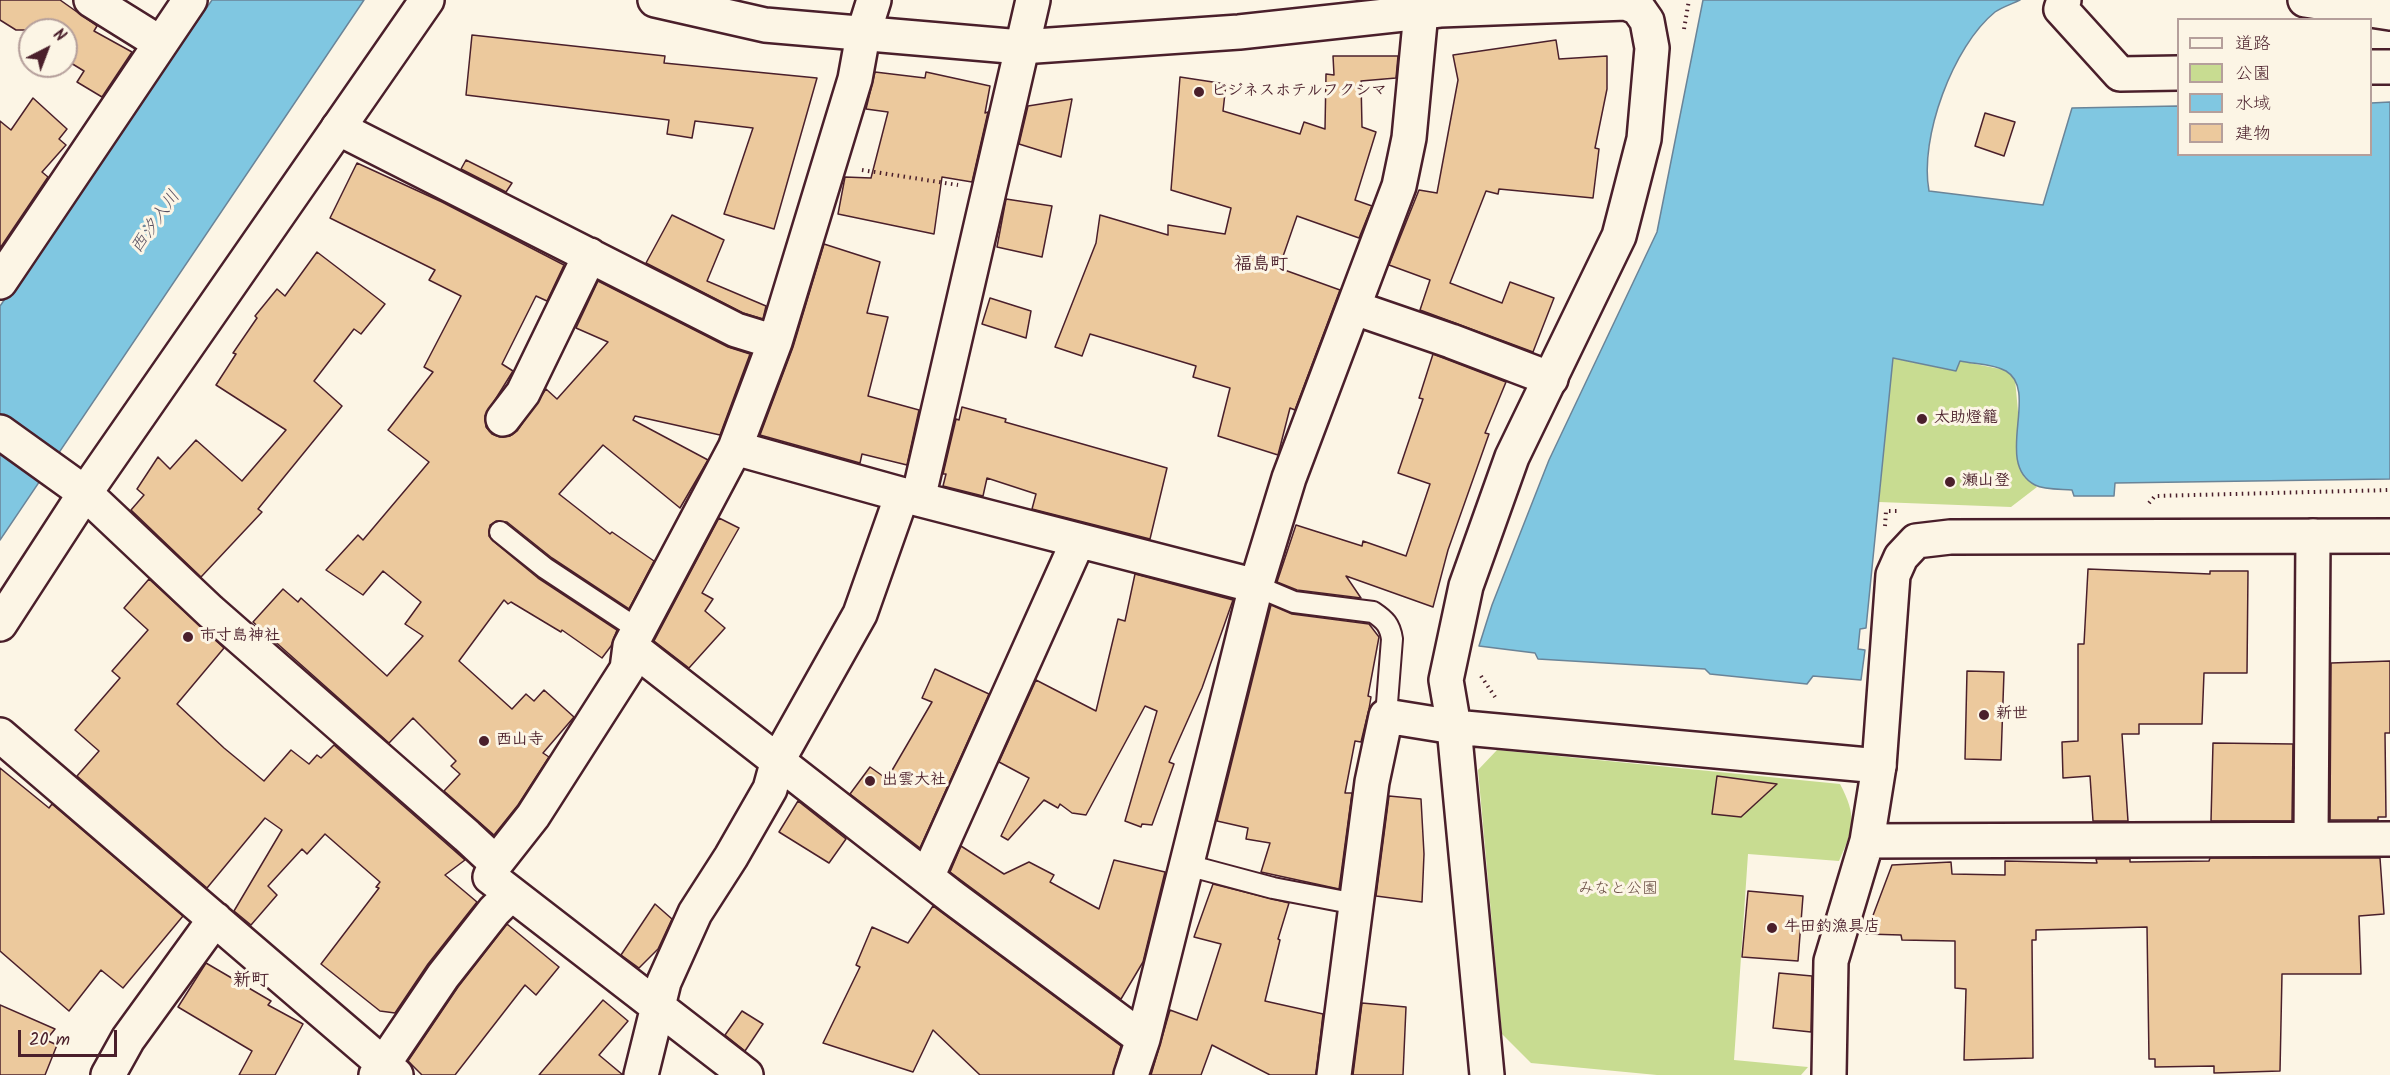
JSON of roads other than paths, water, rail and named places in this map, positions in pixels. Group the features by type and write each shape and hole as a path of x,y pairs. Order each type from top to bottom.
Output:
{"street":[{"path":"91,0 160,43"},
{"path":"0,282 190,0"},
{"path":"0,624 73,483 338,128 427,0"},
{"path":"655,0 765,25 1022,47 1239,32 1434,8 1626,3 1638,8 1647,21 1652,48 1644,139 1621,226 1597,286 1512,457 1466,586 1446,680 1454,727 1487,1075"},
{"path":"746,1075 490,878 496,863 533,816 627,669 634,638 735,448 775,342 855,79 863,34 874,0"},
{"path":"641,1075 664,982 695,913 731,857 770,789 778,760 860,614 910,497 1032,14 1033,0"},
{"path":"2064,0 2061,9 2120,74 2177,73"},
{"path":"2305,0 2390,13"},
{"path":"1131,1075 1143,1039 1256,586 1289,478 1355,308 1399,186 1434,8"},
{"path":"2372,68 2390,67"},
{"path":"338,128 736,330 775,342"},
{"path":"502,419 523,393 590,255"},
{"path":"1355,308 1551,379"},
{"path":"0,432 73,483 202,603 496,863"},
{"path":"735,448 910,497 1256,586"},
{"path":"2311,839 2313,536"},
{"path":"1829,1075 1831,961 1867,842 1879,766 1893,575 1902,557 1916,541 1950,537 2390,536"},
{"path":"927,877 1078,541"},
{"path":"634,638 778,760 927,877 1143,1039"},
{"path":"1334,1075 1372,782 1386,716 1454,727 1879,766"},
{"path":"0,735 215,919 385,1071 443,976 494,911 511,894"},
{"path":"1867,842 2390,839"},
{"path":"108,1075 128,1039 215,919"}],"lane":[{"path":"500,532 634,638"},
{"path":"1256,586 1294,602 1373,612 1383,619 1390,627 1392,639 1386,716"},
{"path":"1187,865 1273,888 1356,904"}],"water":[{"name":"西汐入川","path":"212,0 364,0 0,540 0,306"},
{"path":"1703,0 2020,0 1995,12 1980,27 1953,70 1942,94 1929,145 1927,169 1929,191 2043,205 2072,108 2177,106 2177,156 2372,156 2372,103 2390,102 2390,479 2115,483 2114,496 2074,496 2072,490 2039,487 2023,475 2016,445 2019,394 2015,381 2006,371 1960,361 1956,371 1893,358 1866,628 1860,629 1858,649 1865,650 1861,680 1813,676 1807,684 1710,674 1705,669 1538,659 1535,653 1479,646 1492,605 1549,460 1657,232"}],"place":[{"name":"ビジネスホテルフクシマ","path":"1199,92"},
{"name":"太助燈籠","path":"1922,419"},
{"name":"瀬山登","path":"1950,482"},
{"name":"市寸島神社","path":"188,637"},
{"name":"新世","path":"1984,715"},
{"name":"西山寺","path":"484,741"},
{"name":"出雲大社","path":"870,781"},
{"name":"牛田釣漁具店","path":"1772,928"}],"district":[{"name":"福島町","path":"1261,266"},
{"name":"新町","path":"251,982"}],"park label":[{"name":"みなと公園","path":"1618,890"}]}
